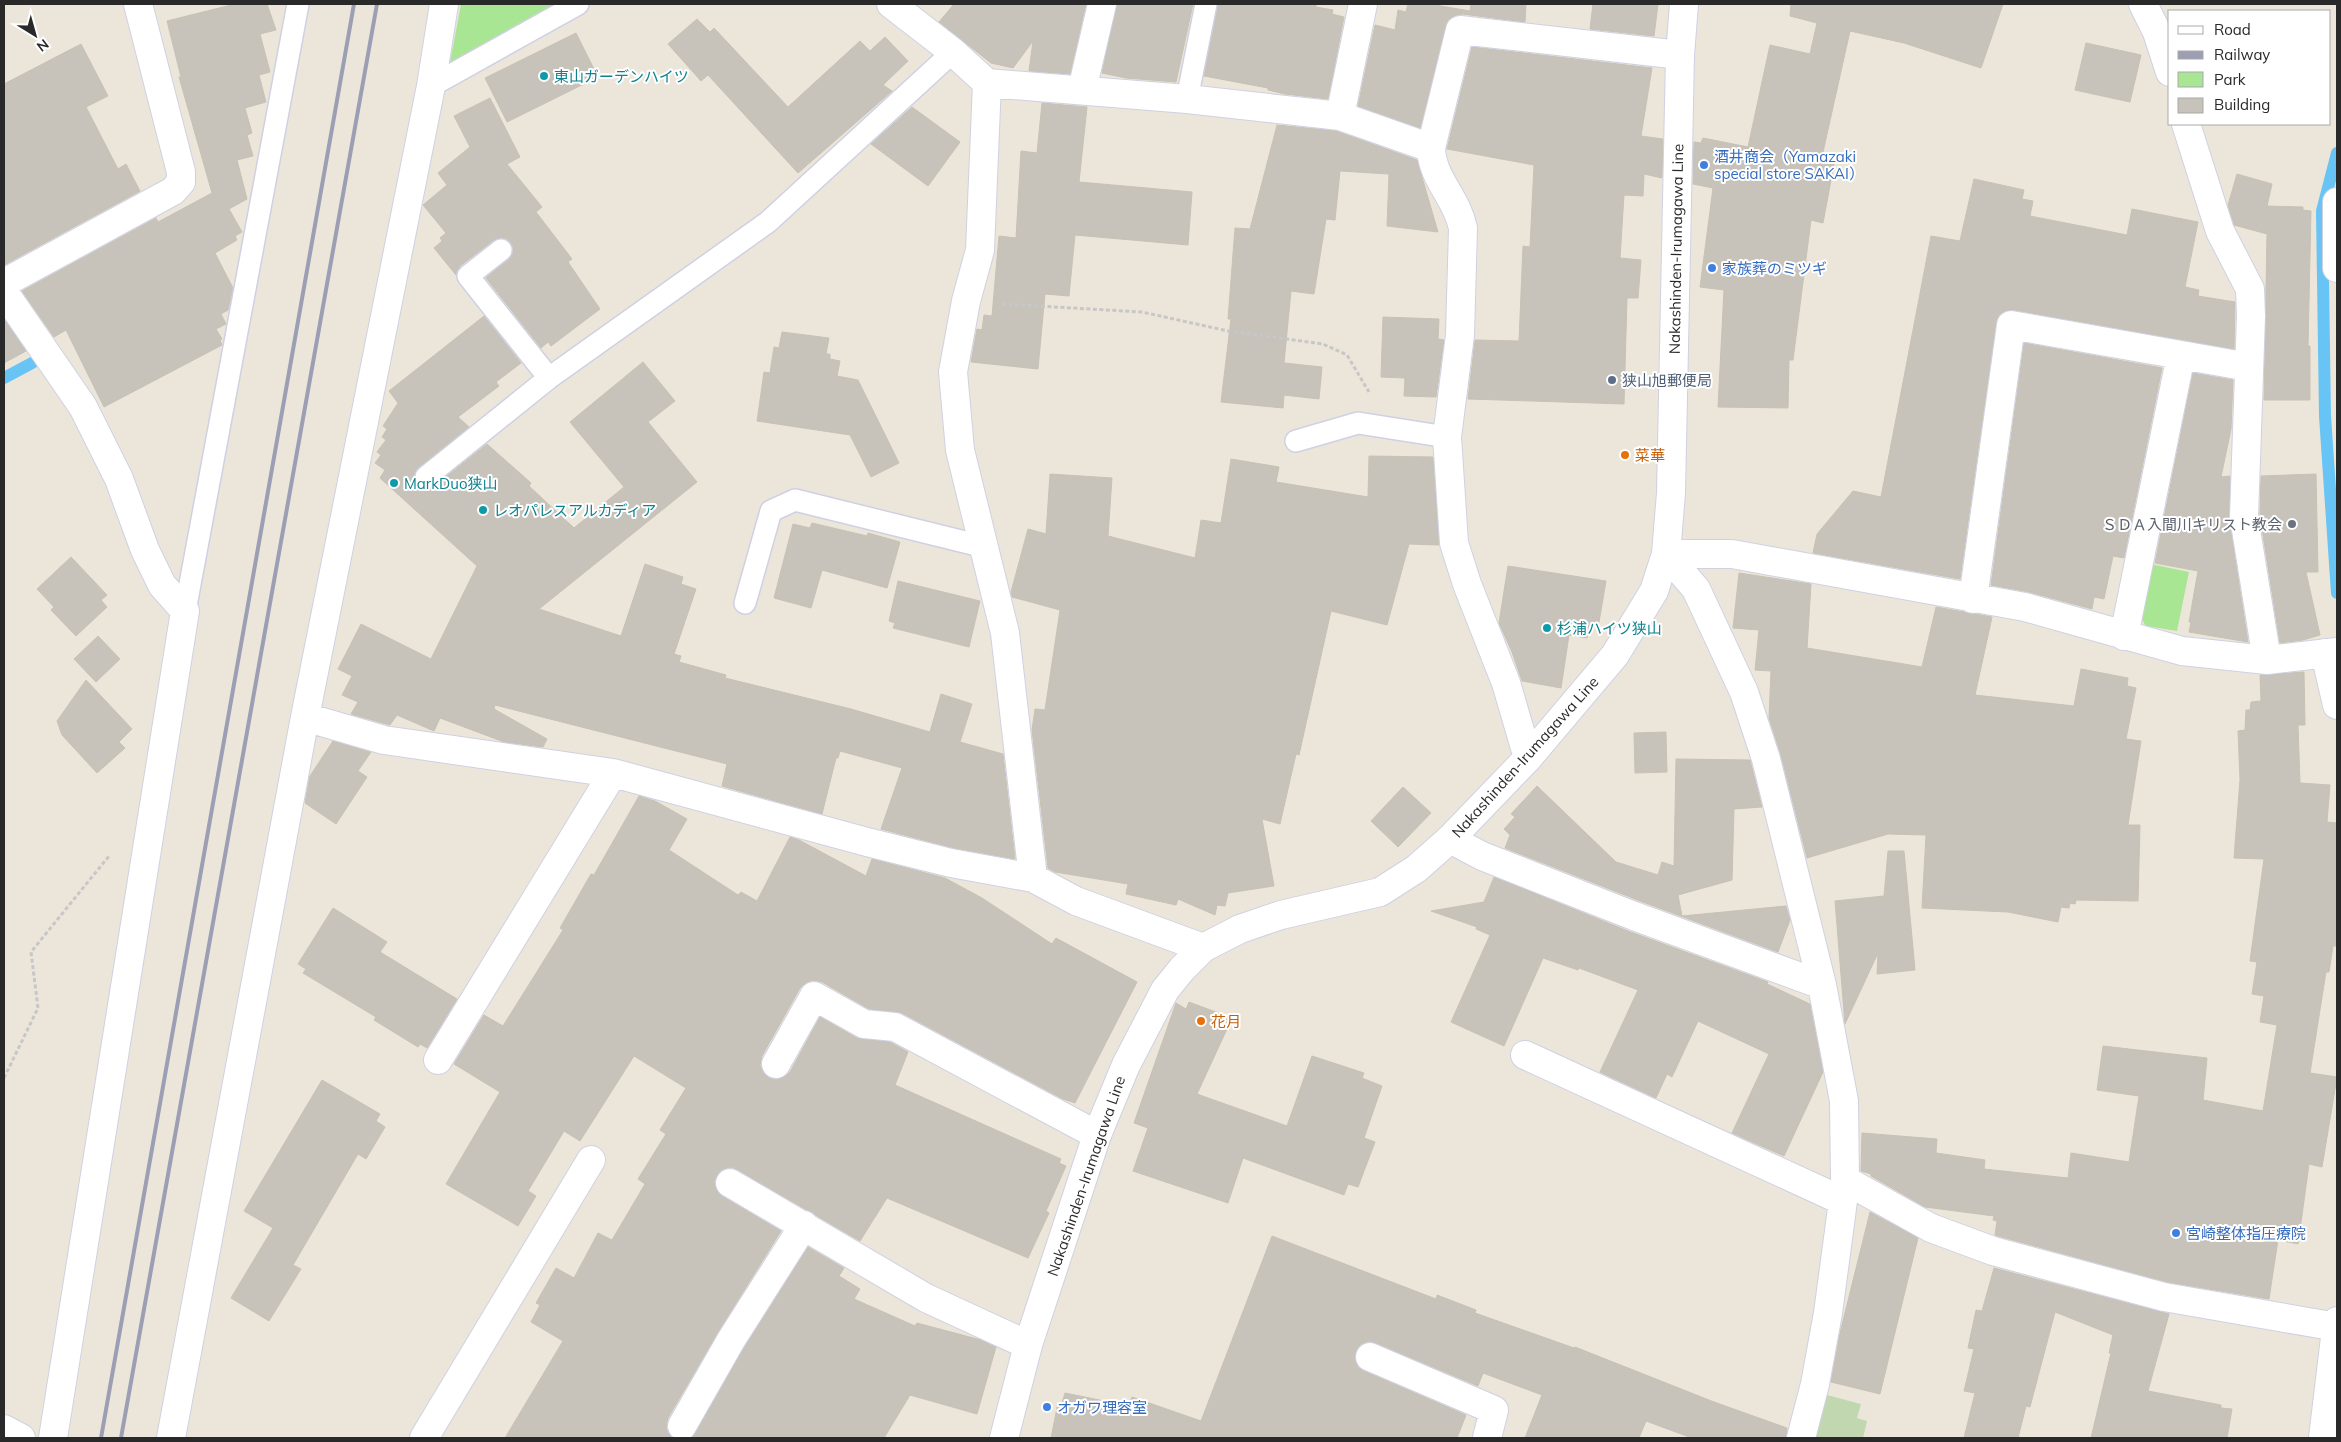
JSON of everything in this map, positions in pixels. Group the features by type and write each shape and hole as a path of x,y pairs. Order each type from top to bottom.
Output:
{"street":[{"path":"4,283 173,191 181,182 181,172 138,4"},
{"path":"170,1438 305,717 430,86 444,4"},
{"path":"891,4 953,52 987,83 1187,99 1340,116 1431,148"},
{"path":"1082,90 1102,4"},
{"path":"1340,116 1363,4"},
{"name":"Nakashinden-Irumagawa Line","path":"1004,1438 1028,1345 1097,1135 1126,1065 1165,990 1182,968 1203,948 1240,929 1281,915 1380,892 1416,869 1450,839 1528,758 1615,655 1654,591 1666,554 1671,493 1680,55 1684,4"},
{"path":"2143,4 2157,32 2168,66"},
{"path":"1528,758 1506,683 1467,584 1454,543 1447,437 1460,335 1463,228 1461,216 1436,175 1431,161 1431,148 1460,30 1680,55"},
{"path":"987,83 980,250 966,301 953,372 960,450 985,547 1004,633 1033,878"},
{"path":"2186,125 2220,230 2250,289 2244,517 2267,660"},
{"path":"2337,202 2337,268"},
{"path":"4,292 83,407 119,479 145,550 162,585 185,611 54,1438"},
{"path":"1973,599 2011,325 2249,367"},
{"path":"2124,636 2181,355"},
{"path":"1666,554 1732,554 2025,607 2124,636 2182,650 2267,660 2331,652 2337,705"},
{"path":"1666,554 1696,589 1744,692 1766,759 1822,985 1844,1102 1844,1190 1828,1313 1801,1438"},
{"path":"305,717 384,740 613,774 867,842 951,862 1033,878 1076,901 1203,948"},
{"path":"438,1060 613,774"},
{"path":"1450,839 1482,856 1625,912 1822,985"},
{"path":"776,1064 814,996 864,1024 895,1027 1097,1135"},
{"path":"1525,1055 1931,1228 1993,1251 2164,1297 2337,1327"},
{"path":"424,1438 591,1160"},
{"path":"730,1183 926,1298 1028,1345"},
{"path":"682,1426 731,1340 804,1225"},
{"path":"2324,1438 2337,1321"},
{"path":"1370,1357 1494,1410 1487,1438"},
{"path":"4,1429 21,1438"}],"lane":[{"path":"185,611 298,4"},
{"path":"430,86 578,4"},
{"path":"1187,99 1206,4"},
{"path":"426,477 549,378 768,222 953,52"},
{"path":"502,250 468,276 549,378"},
{"path":"1296,441 1358,423 1447,437"},
{"path":"745,603 771,511 795,500 985,547"}],"path":[{"path":"966,301 1142,312 1228,331 1323,344 1348,355 1389,428"},
{"path":"4,1078 38,1008 31,952 112,852"}],"green space":[{"path":"461,4 555,4 449,68"},
{"path":"2146,563 2189,572 2177,631 2146,626 2136,611"},
{"path":"1823,1394 1861,1404 1857,1418 1867,1421 1863,1438 1810,1438"}],"building":[{"path":"235,4 267,4 276,30 260,34 270,72 259,75 266,102 245,108 252,133 247,135 253,156 237,160 247,199 229,209 242,232 235,236 237,240 215,253 233,288 228,310 221,314 226,324 216,329 222,339 220,340 222,345 104,407 66,330 54,337 22,291 156,218 158,222 212,193 179,77 181,77 167,21"},
{"path":"954,4 1086,4 1070,74 1029,71 1033,41 1013,68 991,63 939,22"},
{"path":"1117,4 1193,4 1176,82 1126,78 1102,73"},
{"path":"1218,4 1316,4 1316,7 1333,10 1332,14 1344,17 1328,99 1285,94 1268,90 1268,88 1204,76"},
{"path":"1408,4 1429,4 1470,11 1471,4 1526,4 1525,22 1462,14 1448,20 1420,128 1358,106 1375,25 1395,30 1398,10 1406,12"},
{"path":"1593,4 1658,4 1654,36 1590,29"},
{"path":"1791,4 2003,4 1981,68 1904,43 1850,31 1821,161 1834,164 1823,223 1811,220 1793,360 1789,360 1788,408 1718,407 1724,290 1700,287 1713,188 1693,184 1694,142 1701,143 1703,138 1748,147 1770,45 1810,54 1817,23 1790,16"},
{"path":"697,19 710,32 714,28 788,107 860,41 870,51 885,37 908,61 883,85 892,91 798,173 708,75 701,81 668,44"},
{"name":"東山ガーデンハイツ","path":"576,33 598,77 507,122 485,78"},
{"path":"2086,43 2141,55 2130,102 2075,90"},
{"path":"81,44 108,96 86,107 118,169 126,164 140,191 4,265 4,84"},
{"path":"1472,47 1652,68 1641,136 1663,139 1662,178 1644,174 1643,196 1624,195 1620,258 1641,260 1638,298 1627,298 1624,404 1468,399 1475,340 1519,341 1523,246 1530,247 1534,165 1447,149"},
{"path":"490,98 520,157 507,164 542,207 536,212 572,259 568,262 600,309 551,346 548,342 541,348 486,278 512,255 513,248 510,242 505,238 494,240 460,266 456,275 434,248 442,241 440,238 446,233 423,205 447,185 438,173 470,147 454,116"},
{"path":"1042,103 1087,107 1079,182 1192,192 1188,245 1075,235 1069,296 1045,294 1038,369 971,362 977,329 982,330 984,315 992,316 999,236 1016,238 1021,151 1037,153"},
{"path":"912,107 960,142 928,186 871,144"},
{"path":"1277,125 1336,131 1417,160 1438,232 1387,226 1389,174 1340,171 1335,220 1326,219 1314,294 1291,291 1284,363 1322,367 1319,399 1284,395 1283,408 1221,402 1231,319 1228,319 1235,228 1250,229"},
{"path":"2237,174 2272,184 2267,206 2303,207 2303,210 2311,211 2308,346 2310,346 2310,400 2264,400 2267,234 2234,225 2228,205"},
{"path":"1974,179 2024,190 2022,199 2033,201 2030,216 2127,235 2132,209 2198,222 2185,287 2199,290 2198,296 2235,302 2234,349 2014,310 2005,311 1999,315 1996,323 1960,579 1813,553 1817,534 1853,491 1881,497 1931,236 1960,241"},
{"path":"484,316 521,363 496,382 499,386 458,417 469,427 418,468 414,478 417,485 422,489 433,487 487,444 531,483 529,486 574,528 624,487 570,422 643,362 675,401 648,422 697,482 539,609 621,636 645,564 683,577 681,584 696,589 674,654 681,656 679,662 726,675 725,678 851,709 930,732 941,694 972,704 960,742 1003,754 1015,859 954,848 881,829 902,768 840,751 838,758 836,758 822,814 722,786 727,764 495,705 494,709 547,739 543,747 504,742 440,718 434,731 397,715 390,725 351,714 358,702 342,695 352,676 338,669 361,624 431,659 477,566 380,478 385,470 375,463 381,455 377,452 386,440 382,437 387,429 383,426 398,403 389,391"},
{"path":"1383,317 1439,319 1438,339 1444,340 1436,397 1404,396 1405,378 1381,377"},
{"path":"4,319 26,351 4,363"},
{"path":"782,332 829,338 826,354 830,354 830,359 840,361 837,376 858,380 899,463 871,477 850,435 757,421 764,372 770,373 774,347 779,348"},
{"path":"2024,343 2162,368 2124,558 2113,556 2104,599 2094,597 2092,609 2029,592 1991,585"},
{"path":"2193,373 2233,380 2231,429 2221,477 2230,476 2229,519 2248,642 2189,632 2198,571 2155,563"},
{"path":"1369,456 1433,457 1439,545 1409,544 1387,625 1331,611 1299,755 1296,754 1280,824 1262,819 1274,886 1228,893 1225,906 1217,905 1215,915 1178,899 1176,905 1126,894 1128,884 1055,872 1048,868 1032,730 1035,709 1045,710 1060,610 1012,597 1011,592 1028,529 1046,534 1050,474 1112,478 1108,536 1195,558 1201,520 1221,523 1231,459 1279,467 1276,482 1368,497"},
{"name":"ＳＤＡ入間川キリスト教会","path":"2316,474 2318,572 2306,572 2320,635 2303,640 2280,643 2260,516 2261,476"},
{"path":"812,523 867,536 868,533 900,542 887,588 822,570 811,608 774,598 793,524 810,528"},
{"path":"71,557 107,595 101,600 107,607 76,636 51,610 54,607 37,589"},
{"name":"杉浦ハイツ狭山","path":"1508,566 1606,581 1599,622 1595,621 1593,631 1588,631 1587,638 1569,635 1561,688 1522,681 1499,623"},
{"path":"1739,573 1811,584 1807,648 1922,667 1936,607 1992,617 1975,695 2074,706 2081,669 2128,678 2127,686 2136,688 2126,739 2141,741 2128,825 2140,825 2138,901 2076,900 2075,904 2070,903 2069,908 2061,907 2058,922 2008,912 1922,908 1926,835 1888,834 1807,858 1781,755 1769,718 1771,671 1755,670 1759,630 1733,628"},
{"path":"898,581 980,601 969,647 893,628 895,623 889,621"},
{"path":"98,636 120,659 96,682 74,659"},
{"path":"2304,672 2305,725 2298,725 2300,783 2330,785 2327,822 2337,823 2337,946 2333,946 2329,972 2326,972 2310,1073 2337,1077 2322,1167 2309,1164 2298,1244 2278,1240 2269,1299 2167,1282 1998,1236 1995,1235 1997,1221 1993,1220 1994,1216 1925,1207 1871,1176 1871,1174 1861,1171 1862,1133 1937,1139 1936,1153 1985,1160 1984,1169 2068,1178 2071,1153 2129,1162 2139,1096 2097,1090 2103,1046 2207,1058 2203,1100 2263,1111 2277,1025 2260,1022 2264,996 2252,994 2257,962 2250,961 2264,859 2234,858 2240,780 2238,731 2245,730 2246,710 2250,710 2251,702 2261,701 2260,675"},
{"path":"86,680 132,729 119,742 125,748 97,773 62,735 57,721"},
{"path":"1666,732 1667,772 1635,773 1634,733"},
{"path":"333,741 371,752 358,771 367,777 336,824 305,803 310,776"},
{"path":"1676,759 1750,760 1762,807 1734,809 1732,880 1678,895 1682,916 1786,906 1790,920 1778,952 1640,901 1505,848 1510,835 1504,829 1515,817 1511,814 1537,786 1616,862 1658,875 1662,862 1674,866"},
{"path":"1403,787 1431,813 1398,847 1371,821"},
{"path":"639,796 655,801 687,819 669,850 738,895 741,892 757,901 790,837 866,876 872,859 945,878 982,898 1052,944 1056,938 1137,982 1075,1103 1063,1099 902,1013 869,1009 822,982 813,980 806,983 800,988 762,1056 760,1065 763,1072 769,1078 776,1080 790,1072 820,1017 857,1038 890,1042 908,1052 895,1085 1061,1159 1059,1163 1066,1166 1046,1211 1049,1213 1028,1258 887,1198 860,1241 738,1170 731,1167 723,1169 717,1175 714,1182 717,1191 722,1196 781,1231 718,1332 668,1418 666,1427 668,1433 673,1438 505,1438 563,1341 531,1322 540,1305 536,1303 556,1268 574,1278 598,1233 612,1240 645,1184 638,1179 666,1134 660,1130 686,1088 634,1056 580,1141 564,1131 528,1191 536,1196 518,1226 446,1184 500,1092 454,1064 484,1015 503,1026 563,930 560,928 591,874 594,875"},
{"path":"1888,851 1904,851 1915,970 1877,974 1878,953 1845,1024 1835,901 1884,896"},
{"path":"1494,877 1628,931 1768,982 1767,984 1810,1004 1823,1072 1784,1156 1732,1133 1769,1054 1698,1021 1672,1077 1667,1074 1656,1098 1600,1072 1638,990 1579,968 1578,970 1543,958 1504,1046 1451,1022 1490,935 1476,929 1477,927 1431,911 1484,902"},
{"path":"333,908 387,942 380,952 457,999 427,1048 420,1044 418,1047 374,1020 376,1017 303,973 306,969 298,964"},
{"path":"1189,1002 1232,1018 1197,1094 1287,1126 1312,1056 1364,1073 1362,1078 1382,1086 1364,1138 1375,1142 1358,1187 1348,1184 1344,1195 1243,1158 1228,1203 1133,1171 1148,1128 1134,1123 1176,1003 1186,1009"},
{"path":"322,1080 380,1114 376,1121 385,1127 366,1159 358,1154 293,1265 301,1269 269,1321 231,1298 273,1228 244,1211"},
{"path":"1870,1212 1918,1238 1880,1394 1831,1382 1840,1333"},
{"path":"1272,1236 1436,1299 1437,1295 1476,1310 1475,1313 1575,1347 1714,1402 1787,1428 1786,1438 1692,1438 1646,1421 1639,1438 1525,1438 1542,1395 1483,1373 1478,1386 1369,1341 1360,1345 1356,1351 1355,1359 1358,1367 1466,1415 1457,1438 1051,1438 1058,1403 1062,1403 1065,1393 1129,1406 1132,1397 1201,1421"},
{"path":"808,1247 844,1268 839,1276 860,1289 854,1299 915,1326 917,1323 981,1340 996,1347 977,1414 910,1395 884,1438 691,1438 744,1348"},
{"path":"1994,1268 2169,1314 2148,1391 2221,1405 2221,1408 2232,1409 2227,1438 2091,1438 2111,1353 2109,1353 2113,1335 2055,1312 2030,1407 2026,1406 2018,1438 1964,1438 1975,1393 1964,1391 1974,1349 1968,1348 1976,1310 1982,1311"}],"waterway":[{"path":"2337,153 2322,211 2325,416 2337,593"},
{"path":"4,378 32,363"}],"railway":[{"path":"101,1438 354,4"},
{"path":"121,1438 377,4"}],"place":[{"name":"東山ガーデンハイツ","path":"544,76"},
{"name":"酒井商会（Yamazaki special store SAKAI）","path":"1704,165"},
{"name":"家族葬のミツギ","path":"1712,268"},
{"name":"狭山旭郵便局","path":"1612,380"},
{"name":"菜華","path":"1625,455"},
{"name":"MarkDuo狭山","path":"394,483"},
{"name":"レオパレスアルカディア","path":"483,510"},
{"name":"ＳＤＡ入間川キリスト教会","path":"2292,524"},
{"name":"杉浦ハイツ狭山","path":"1547,628"},
{"name":"花月","path":"1201,1021"},
{"name":"宮崎整体指圧療院","path":"2176,1233"},
{"name":"オガワ理容室","path":"1047,1407"}]}
